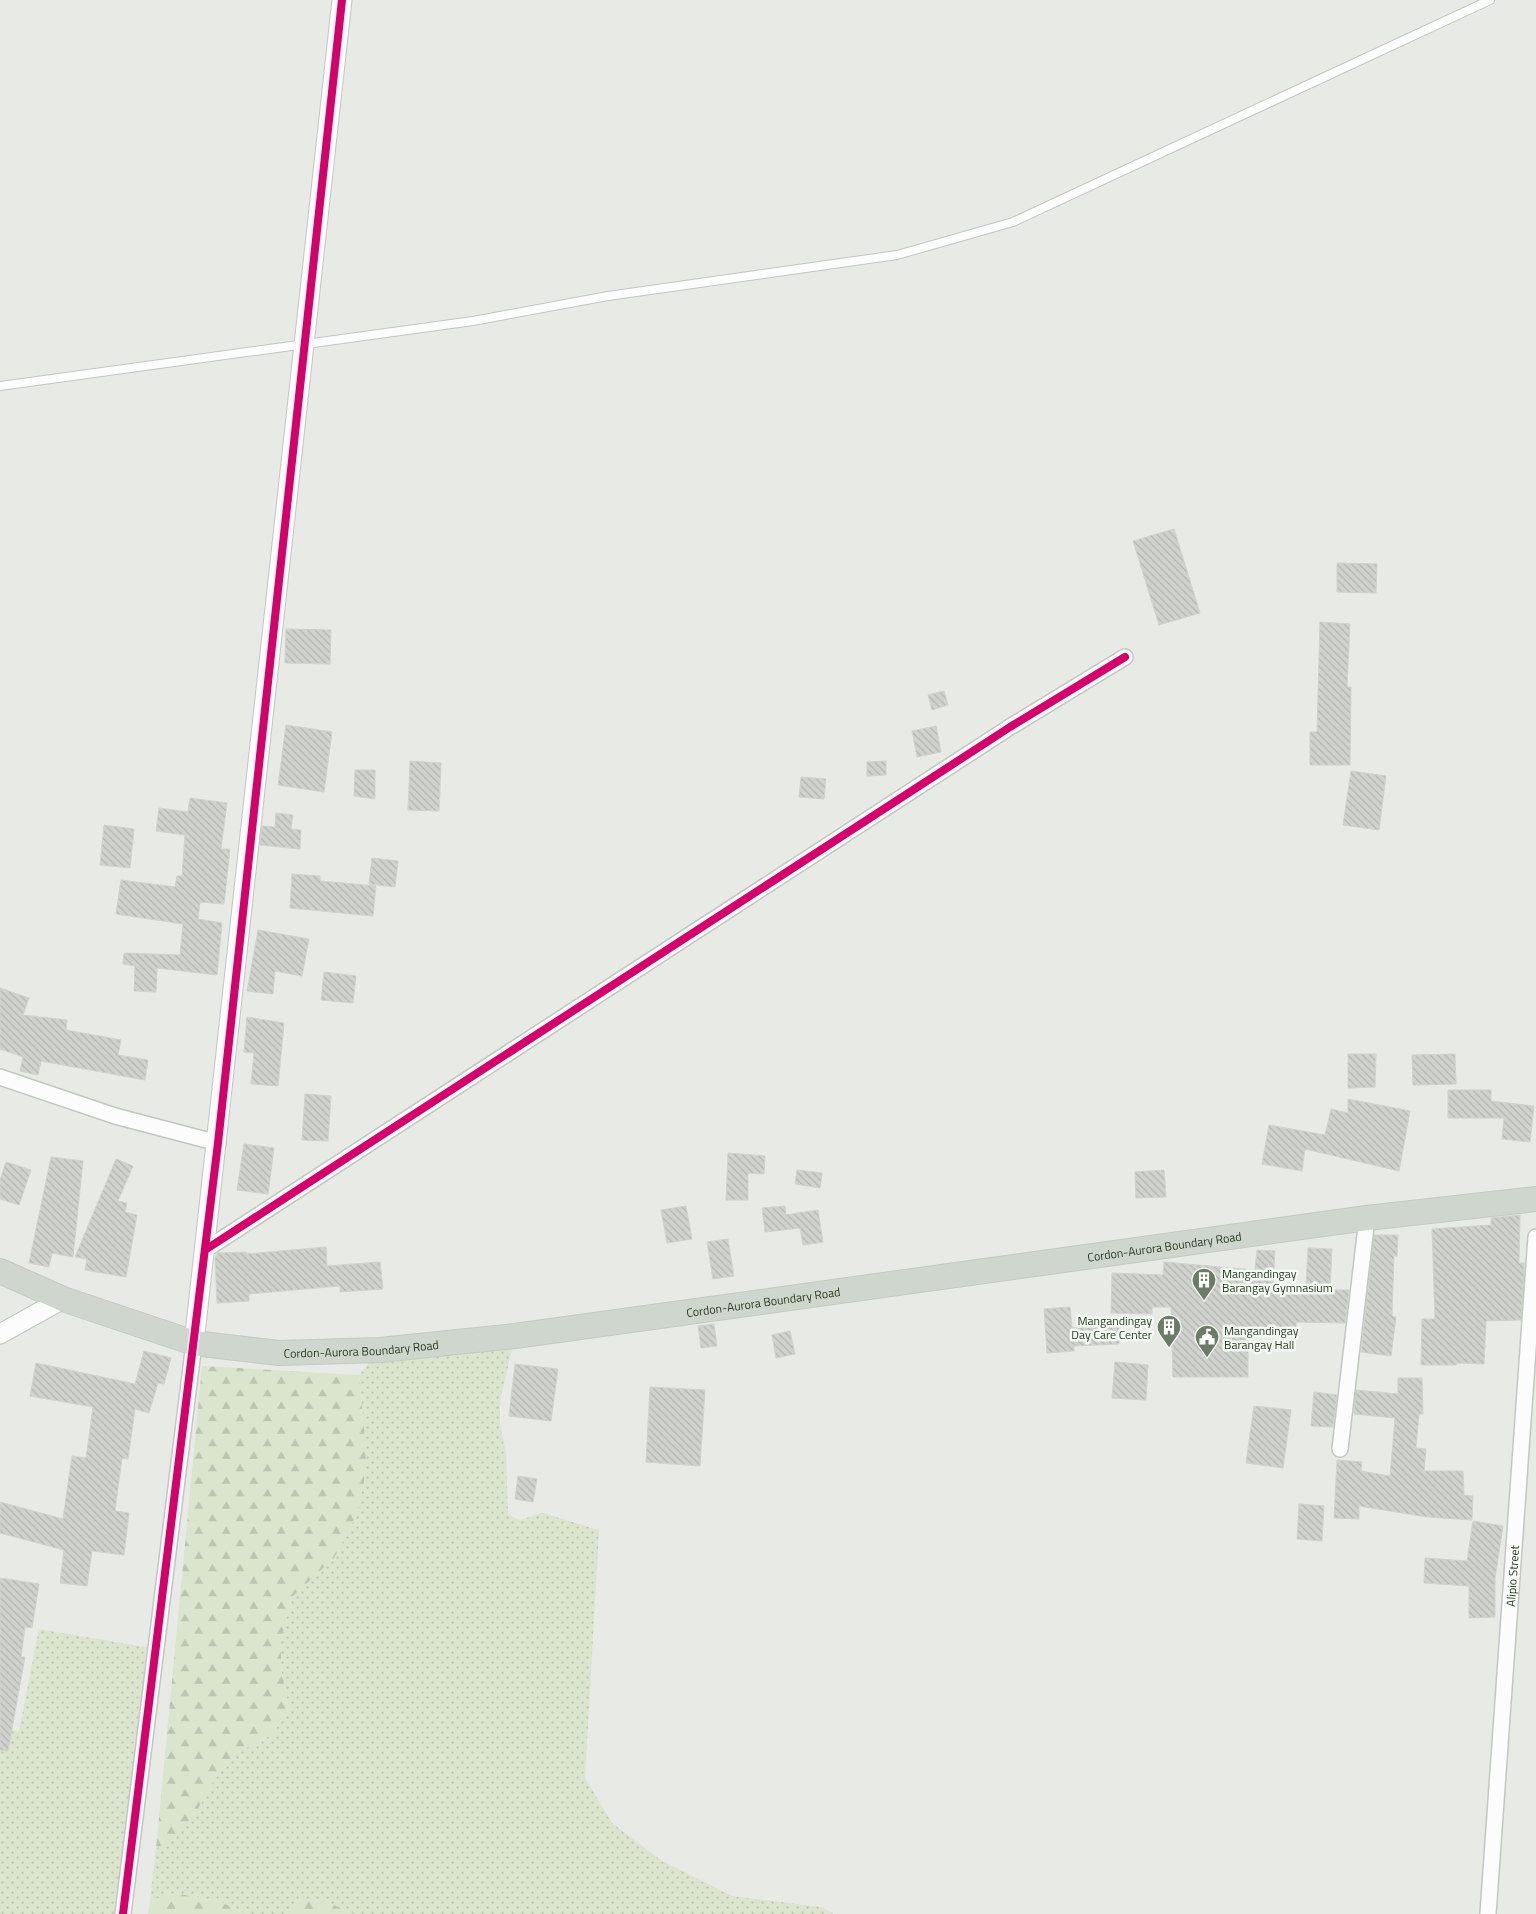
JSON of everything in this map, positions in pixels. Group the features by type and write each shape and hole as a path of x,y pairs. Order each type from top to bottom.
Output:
{"main road":[{"name":"Cordon-Aurora Boundary Road","path":"0,1271 63,1299 194,1343 280,1353 380,1350 496,1338 1367,1218 1536,1199"}],"street":[{"path":"123,1914 218,1143 342,0"},
{"path":"204,1250 1002,733 1125,658"},
{"path":"0,1077 115,1116 218,1143"},
{"path":"1340,1449 1367,1218"},
{"name":"Alipio Street","path":"1488,1914 1536,1237"},
{"path":"0,1334 63,1299"}],"lane":[{"path":"0,386 473,321 608,296 897,255 1013,222 1490,0"}],"green space":[{"path":"515,1336 500,1401 500,1425 506,1453 508,1515 520,1520 542,1513 599,1530 585,1778 612,1823 662,1861 732,1896 821,1907 834,1914 354,1914 334,1905 303,1898 284,1914 246,1914 219,1901 173,1893 150,1901 156,1849 195,1814 214,1780 235,1754 273,1734 289,1709 281,1668 281,1640 292,1597 334,1558 356,1516 364,1482 366,1449 359,1375 380,1350"},
{"path":"202,1366 359,1375 366,1449 364,1482 356,1516 334,1558 292,1597 281,1640 281,1668 289,1709 273,1734 235,1754 214,1780 195,1814 183,1830 156,1849"},
{"path":"39,1629 156,1649 124,1914 0,1914 0,1727 19,1731"},
{"path":"173,1893 219,1901 246,1914 148,1914 150,1901"},
{"path":"303,1898 334,1905 354,1914 284,1914"}],"building":[{"path":"1174,529 1200,613 1159,625 1133,541"},
{"path":"1337,563 1377,564 1376,593 1337,592"},
{"path":"1320,622 1350,624 1347,687 1351,687 1350,765 1310,765 1310,732 1317,732"},
{"path":"286,629 331,630 330,664 285,663"},
{"path":"944,691 948,705 932,710 928,695"},
{"path":"286,725 332,732 324,792 278,785"},
{"path":"936,726 941,752 917,757 912,731"},
{"path":"410,761 441,763 439,811 408,810"},
{"path":"886,761 886,775 867,776 867,762"},
{"path":"355,770 375,770 375,799 354,796"},
{"path":"1351,771 1386,776 1379,830 1343,825"},
{"path":"801,777 826,779 824,799 799,797"},
{"path":"190,798 227,803 221,849 230,849 224,904 200,902 198,919 222,923 217,975 157,968 156,992 134,991 135,966 123,964 124,953 180,955 183,924 116,914 121,880 175,887 177,876 182,876 185,835 156,831 159,808 188,812"},
{"path":"276,813 293,815 291,829 301,830 300,849 260,845 262,826 275,827"},
{"path":"104,825 134,829 130,868 100,865"},
{"path":"372,858 398,861 395,887 369,884"},
{"path":"292,874 320,876 320,881 376,886 373,916 290,908"},
{"path":"258,930 309,939 302,976 275,971 273,994 247,991"},
{"path":"324,972 356,976 353,1003 321,1000"},
{"path":"0,988 29,998 23,1015 67,1020 66,1030 121,1040 118,1055 148,1060 145,1080 41,1061 38,1075 20,1071 23,1057 0,1049"},
{"path":"247,1017 284,1023 278,1086 251,1084 254,1053 244,1052"},
{"path":"1348,1054 1376,1054 1375,1087 1348,1088"},
{"path":"1455,1054 1456,1084 1413,1085 1412,1055"},
{"path":"1448,1090 1491,1090 1491,1101 1534,1106 1530,1142 1502,1139 1504,1118 1448,1118"},
{"path":"305,1094 331,1096 328,1141 302,1140"},
{"path":"1348,1099 1410,1111 1399,1171 1305,1149 1302,1171 1262,1164 1269,1125 1325,1135 1331,1109 1348,1113"},
{"path":"244,1144 274,1148 268,1194 237,1190"},
{"path":"728,1153 765,1156 764,1174 748,1173 748,1200 726,1200"},
{"path":"51,1157 83,1161 73,1257 52,1253 49,1267 29,1263"},
{"path":"116,1159 133,1166 118,1201 127,1203 125,1212 137,1215 126,1277 85,1270 87,1259 75,1257"},
{"path":"6,1162 31,1170 19,1205 0,1199 0,1180"},
{"path":"797,1170 822,1173 820,1188 795,1184"},
{"path":"1164,1170 1166,1197 1136,1198 1135,1172"},
{"path":"686,1206 692,1239 667,1243 661,1210"},
{"path":"785,1206 786,1215 818,1210 823,1242 803,1245 800,1228 765,1232 762,1208"},
{"path":"1520,1215 1519,1263 1524,1263 1521,1320 1486,1321 1484,1364 1421,1365 1422,1319 1435,1319 1432,1229 1491,1225 1491,1218"},
{"path":"1374,1235 1398,1235 1397,1256 1394,1256 1392,1316 1396,1317 1391,1356 1361,1352"},
{"path":"728,1239 734,1276 713,1279 707,1242"},
{"path":"326,1247 327,1266 380,1262 383,1289 340,1292 340,1286 249,1294 249,1301 217,1303 215,1258 218,1253 246,1252 247,1254"},
{"path":"1308,1248 1332,1249 1330,1290 1349,1290 1345,1323 1296,1322 1296,1328 1248,1328 1248,1377 1173,1377 1171,1307 1152,1307 1152,1314 1111,1313 1112,1273 1163,1275 1164,1262 1255,1270 1257,1250 1275,1251 1273,1286 1306,1286"},
{"path":"1070,1307 1072,1328 1119,1326 1119,1344 1074,1346 1074,1351 1047,1353 1044,1309"},
{"path":"714,1324 717,1346 701,1348 698,1326"},
{"path":"790,1331 795,1354 776,1358 772,1335"},
{"path":"144,1351 171,1358 164,1384 158,1383 149,1413 135,1409 128,1459 122,1458 115,1511 129,1513 124,1555 92,1551 87,1586 60,1583 64,1550 0,1533 0,1502 63,1519 72,1456 86,1458 93,1407 30,1396 36,1363 135,1384"},
{"path":"1115,1362 1148,1365 1146,1400 1112,1398"},
{"path":"515,1364 558,1369 551,1421 509,1416"},
{"path":"1398,1378 1422,1378 1423,1414 1419,1414 1416,1448 1426,1449 1424,1471 1463,1471 1464,1495 1473,1496 1472,1520 1427,1517 1359,1506 1359,1519 1334,1518 1337,1460 1362,1462 1361,1471 1390,1476 1395,1418 1354,1414 1356,1390 1398,1394"},
{"path":"650,1387 705,1390 700,1466 646,1462"},
{"path":"1314,1392 1337,1395 1333,1427 1311,1426"},
{"path":"1254,1406 1291,1410 1283,1468 1246,1463"},
{"path":"518,1476 537,1479 533,1502 515,1499"},
{"path":"1299,1504 1324,1506 1322,1541 1297,1539"},
{"path":"1473,1521 1503,1526 1495,1578 1495,1617 1469,1618 1469,1586 1424,1583 1425,1558 1467,1561"},
{"path":"0,1578 39,1584 32,1628 25,1627 21,1657 25,1657 8,1751 0,1750"}],"cycle path":[{"path":"123,1914 218,1143 342,0"},
{"path":"205,1250 1010,727 1125,657"}],"place":[{"name":"Mangandingay Barangay Gymnasium","path":"1204,1301"},
{"name":"Mangandingay Day Care Center","path":"1169,1348"},
{"name":"Mangandingay Barangay Hall","path":"1207,1358"}]}
